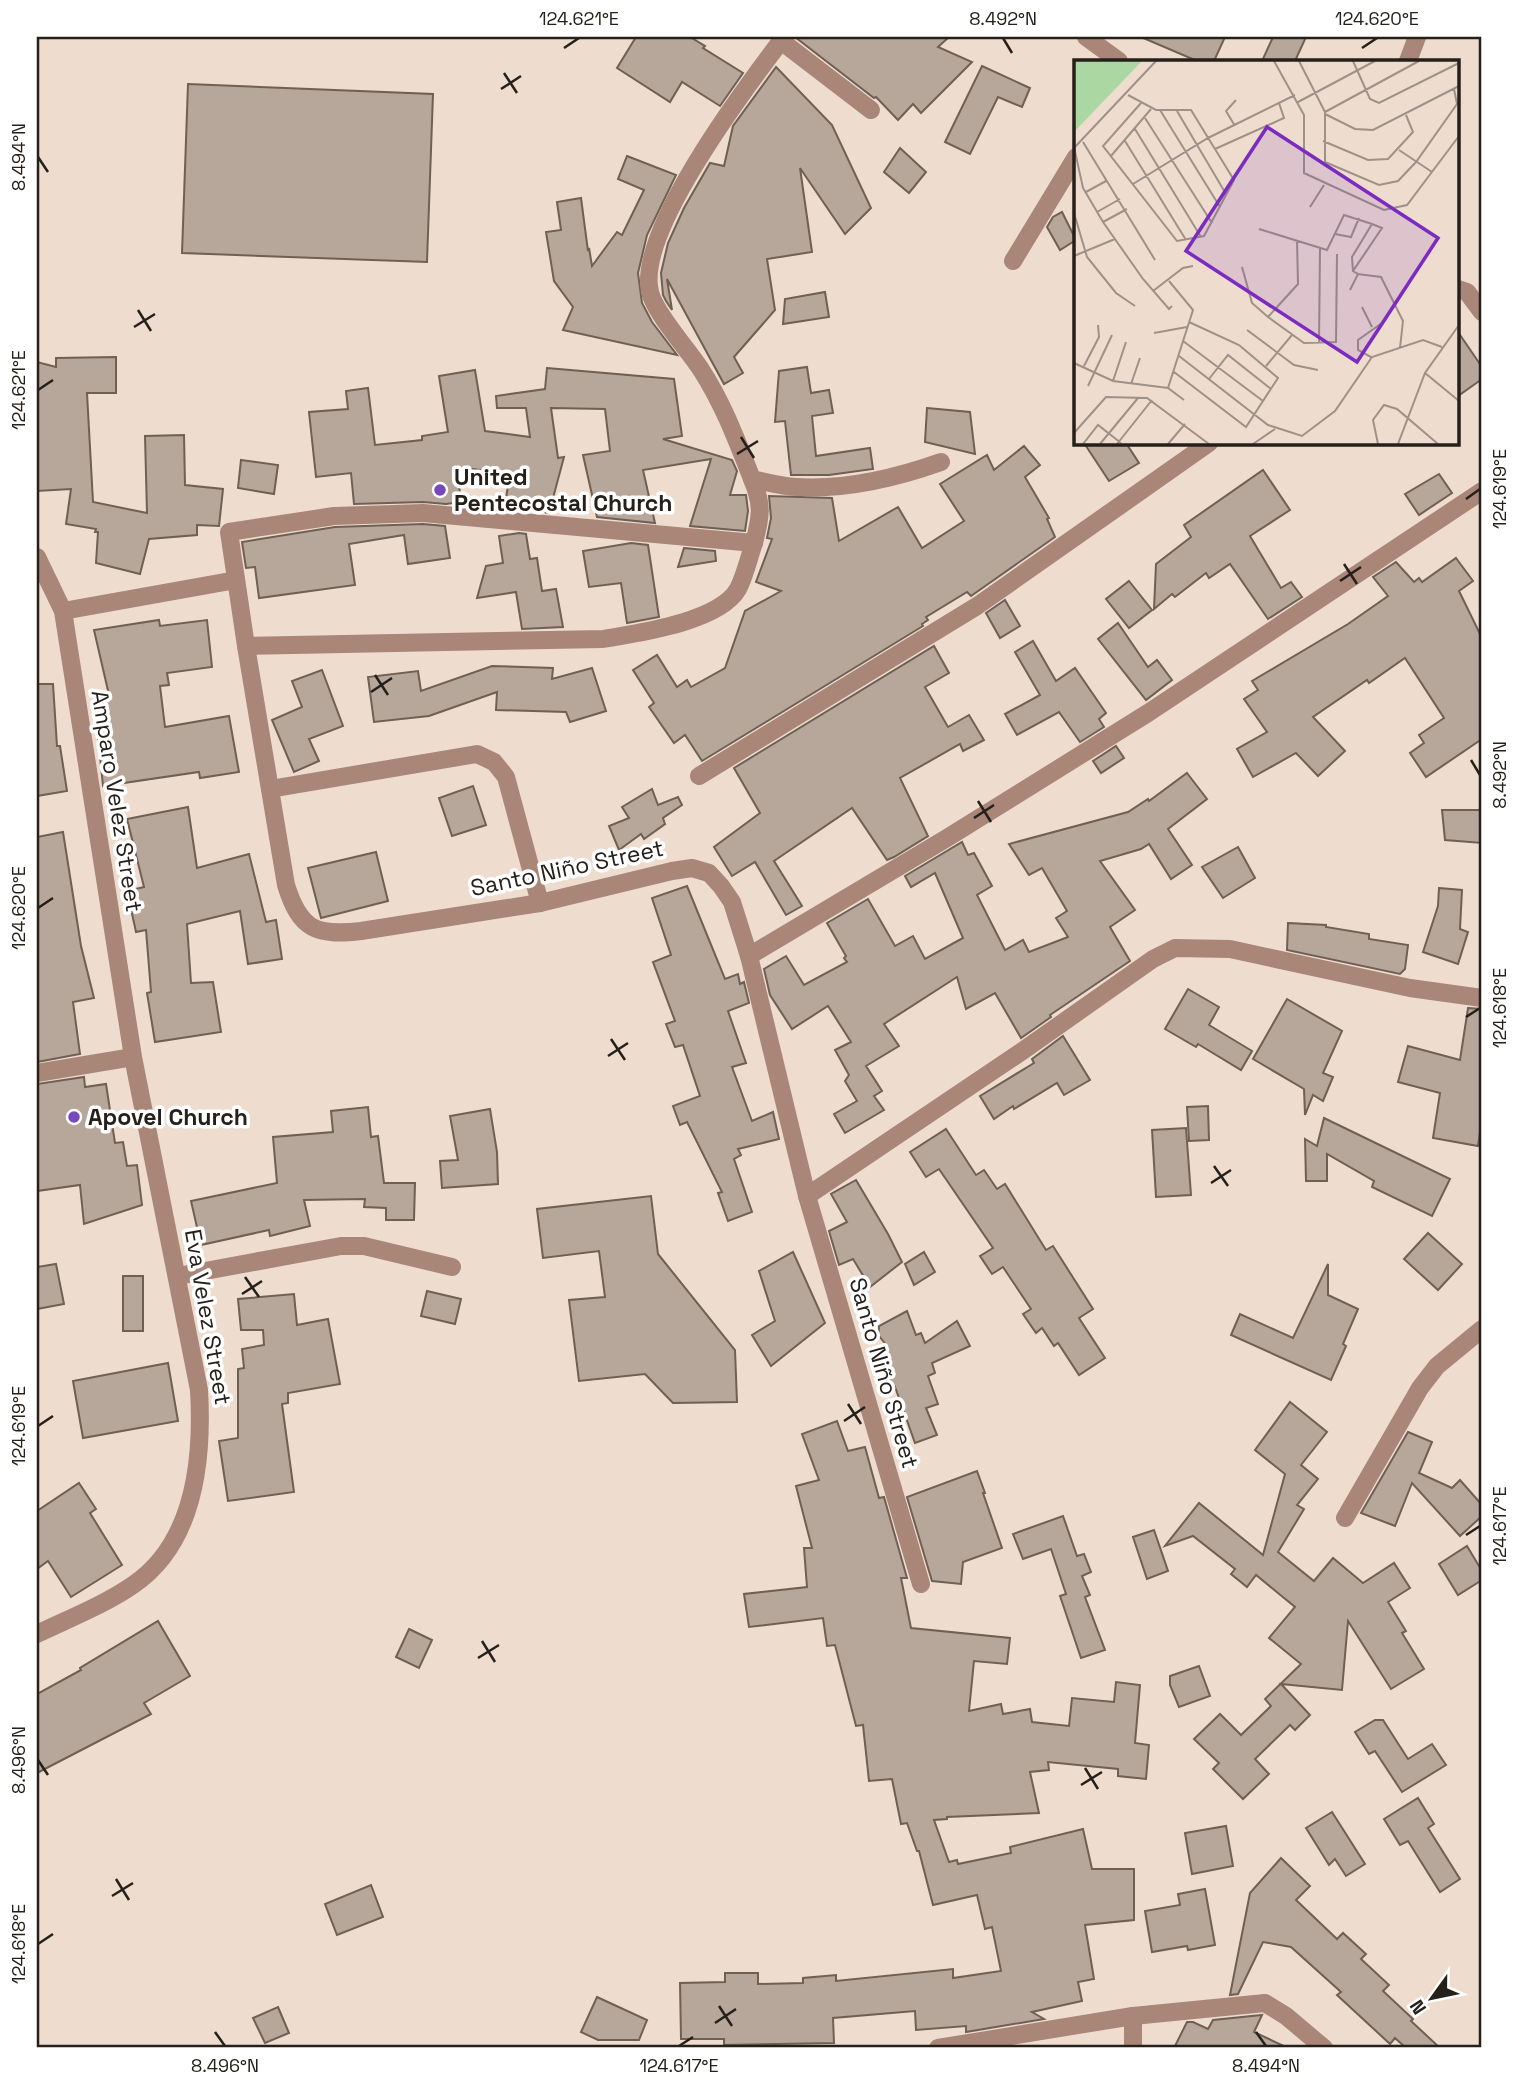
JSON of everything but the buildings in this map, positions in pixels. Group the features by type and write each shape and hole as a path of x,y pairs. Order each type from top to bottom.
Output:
{"street":[{"path":"1086,37 1118,60"},
{"path":"1408,60 1416,37"},
{"path":"246,646 603,639 641,632 710,613 727,602 738,589 754,543 761,516 760,498 728,417 702,370 653,300 648,286 650,267 663,229 695,162 782,39 871,110"},
{"path":"1013,261 1074,161"},
{"path":"1460,290 1467,292 1482,312"},
{"path":"699,776 977,606 1208,444"},
{"path":"752,480 795,487 836,486 908,474 942,462"},
{"path":"749,956 947,838 1148,713 1482,491"},
{"name":"Santo Niño Street","path":"754,543 422,513 334,516 229,531 286,885 293,906 305,923 320,931 340,933 540,903 692,868 709,873 732,902 749,956 807,1196 921,1584"},
{"name":"Amparo Velez Street","path":"37,557 62,611 133,1057"},
{"path":"62,611 236,579"},
{"path":"270,789 477,754 494,762 506,777 540,903"},
{"path":"807,1196 1021,1052 1153,959 1175,948 1230,949 1410,988 1482,998"},
{"path":"37,1073 133,1057"},
{"name":"Eva Velez Street","path":"37,1634 125,1590 164,1557 186,1511 199,1456 199,1390 133,1057"},
{"path":"178,1276 341,1246 364,1246 452,1267"},
{"path":"1345,1518 1420,1388 1437,1366 1482,1329"},
{"path":"946,2048 1133,2016 1265,2003 1286,2016 1315,2045"},
{"path":"1133,2016 1133,2048"}],"place":[{"name":"United Pentecostal Church","path":"440,490"},
{"name":"Apovel Church","path":"74,1117"}]}
